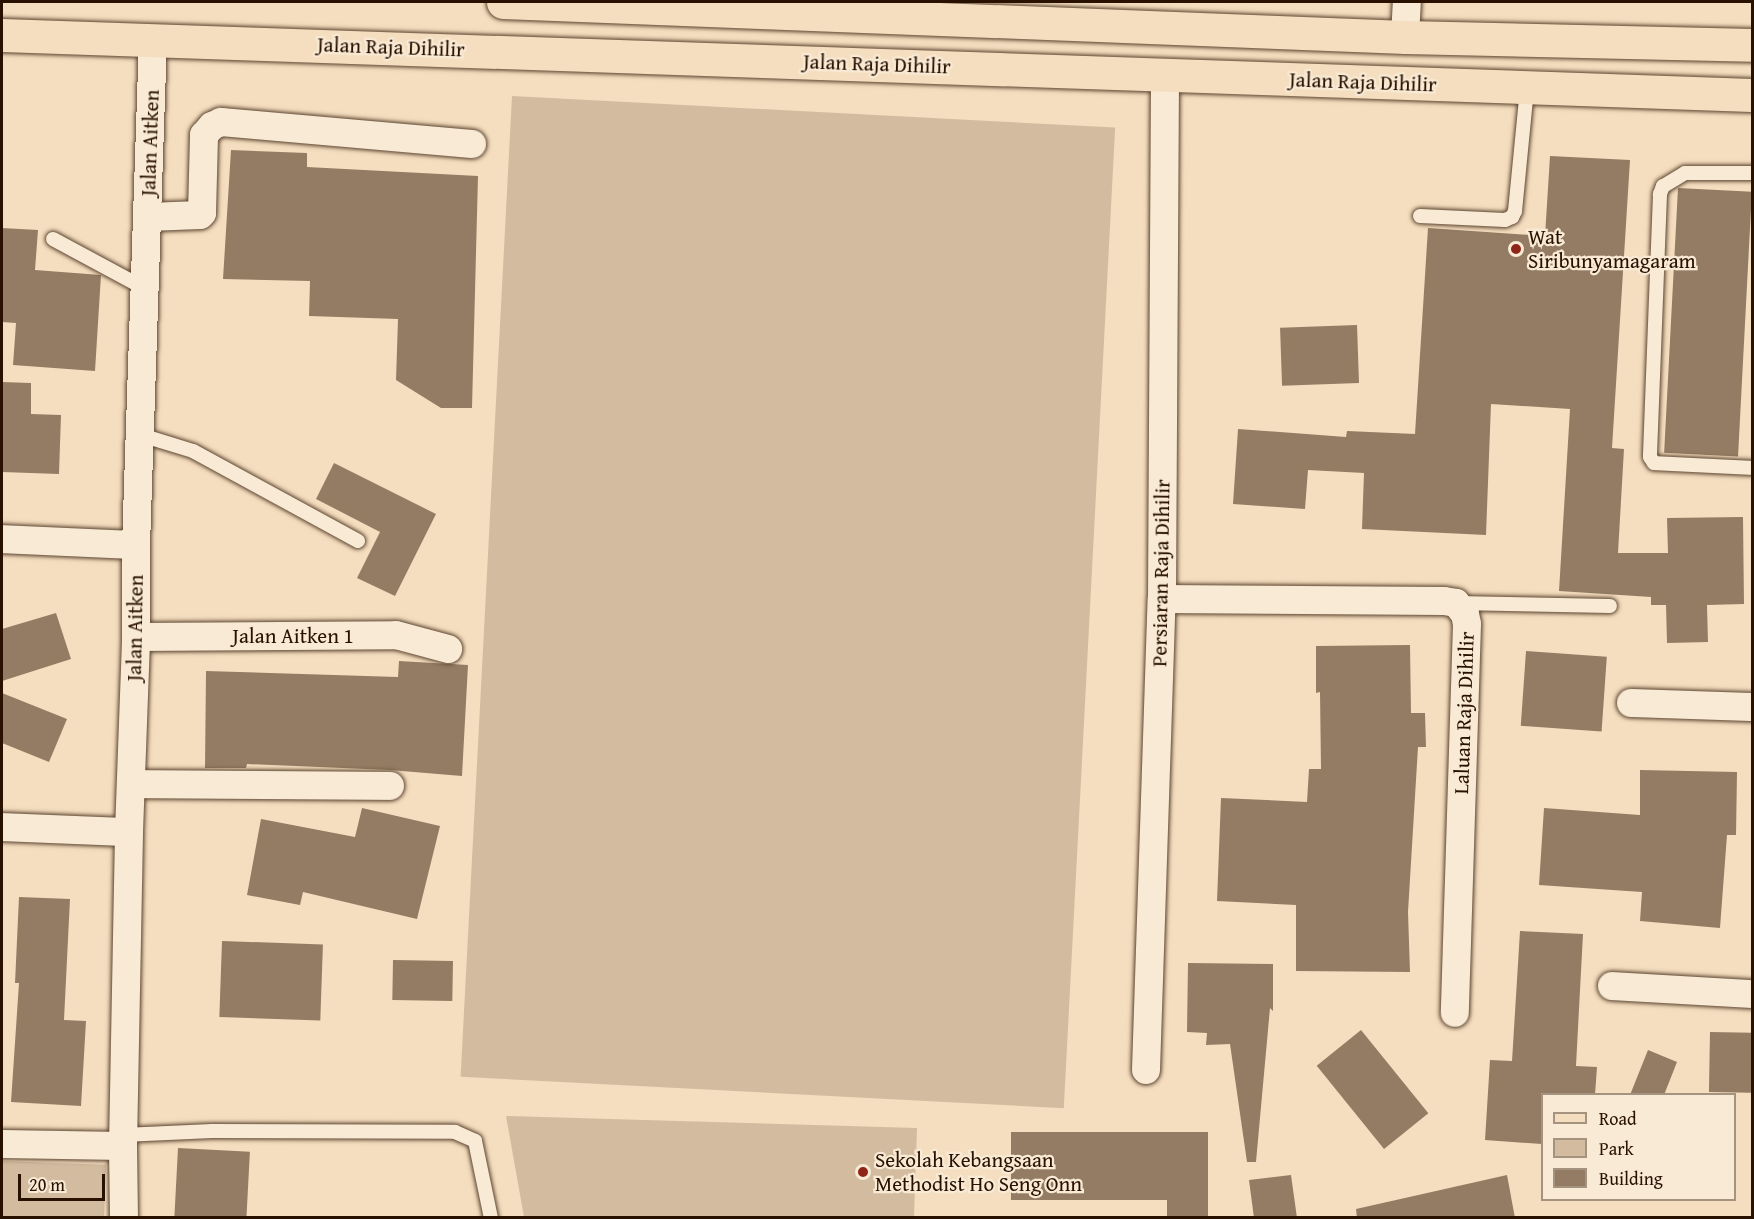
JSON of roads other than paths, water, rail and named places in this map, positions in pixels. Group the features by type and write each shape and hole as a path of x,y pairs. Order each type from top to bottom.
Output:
{"main road":[{"path":"503,2 916,10 1406,37 1752,45"},
{"name":"Jalan Raja Dihilir","path":"2,37 153,39 1752,95"}],"street":[{"path":"1406,37 1407,2"},
{"name":"Jalan Aitken","path":"124,1218 123,1141 129,832 136,637 136,545 153,39"},
{"name":"Persiaran Raja Dihilir","path":"1146,1071 1162,599 1165,75"},
{"path":"148,217 200,215 202,213 204,135 212,126 221,122 472,144"},
{"path":"2,539 136,545"},
{"name":"Laluan Raja Dihilir","path":"1162,599 1456,603 1465,615 1467,624 1455,1013"},
{"name":"Jalan Aitken 1","path":"136,637 396,635 448,649"},
{"path":"1632,703 1752,707"},
{"path":"131,784 390,786"},
{"path":"2,827 129,832"},
{"path":"1612,986 1752,994"},
{"path":"2,1144 123,1141"}],"lane":[{"path":"1420,216 1505,220 1512,217 1515,211 1527,88"},
{"path":"1752,173 1685,173 1672,178 1663,186 1660,194 1650,457 1654,463 1752,468"},
{"path":"53,239 146,289"},
{"path":"141,435 193,451 358,541"},
{"path":"1456,603 1610,606"},
{"path":"123,1141 212,1131 455,1132 476,1141 491,1218"}],"place":[{"name":"Wat Siribunyamagaram","path":"1516,249"},
{"name":"Sekolah Kebangsaan Methodist Ho Seng Onn","path":"863,1172"}]}
